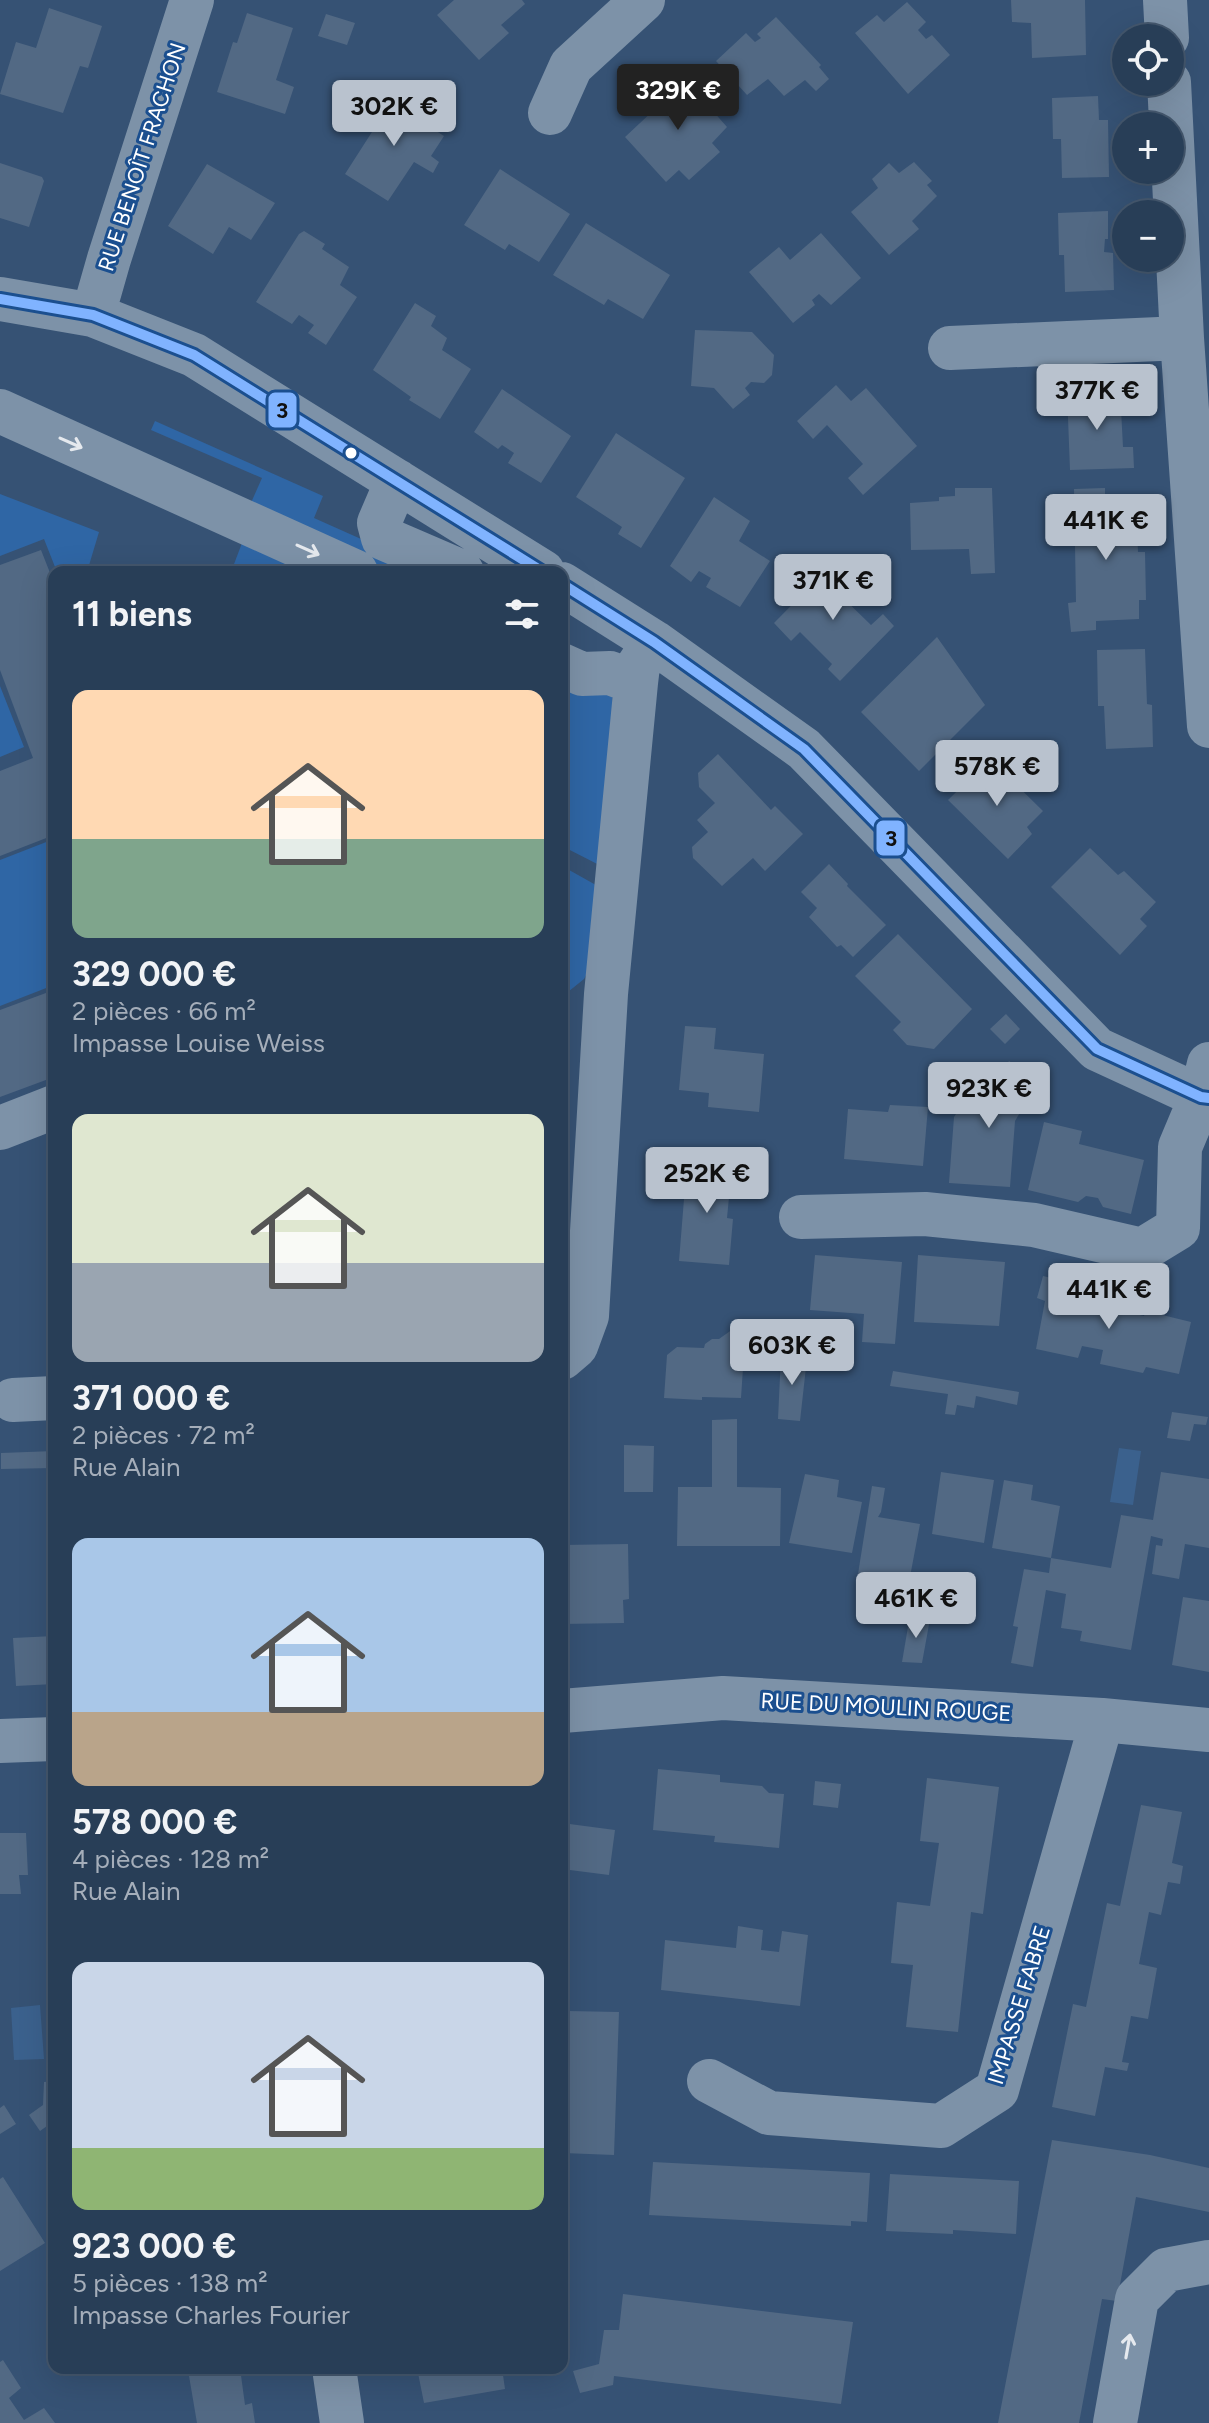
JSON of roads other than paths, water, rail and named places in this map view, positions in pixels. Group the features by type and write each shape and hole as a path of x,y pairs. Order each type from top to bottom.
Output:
{"street":[{"name":"RUE BENOÎT FRACHON","path":"93,315 113,243 192,0"},
{"path":"550,113 571,66 643,0"},
{"path":"1165,0 1166,24"},
{"path":"1170,96 1182,338 1209,726"},
{"path":"0,299 93,315 194,355 528,563"},
{"path":"950,348 1182,338"},
{"path":"0,411 343,566"},
{"path":"397,481 379,523 383,538 448,566"},
{"path":"568,588 654,642 804,749 1097,1049 1206,1086 1180,1147 1178,1228 1142,1250 1034,1225 940,1216 801,1217"},
{"path":"568,1353 576,1346 587,1316 606,994 636,683 638,666 654,642"},
{"path":"568,668 582,674 610,673 636,683"},
{"path":"0,1128 48,1109"},
{"name":"RUE DU MOULIN ROUGE","path":"568,1711 723,1698 1102,1720 1209,1730"},
{"name":"IMPASSE FABRE","path":"709,2081 769,2113 941,2126 997,2090 1102,1720"},
{"path":"0,1741 48,1739"},
{"path":"1115,2423 1137,2299 1166,2270 1209,2262"},
{"path":"335,2374 342,2423"}]}
